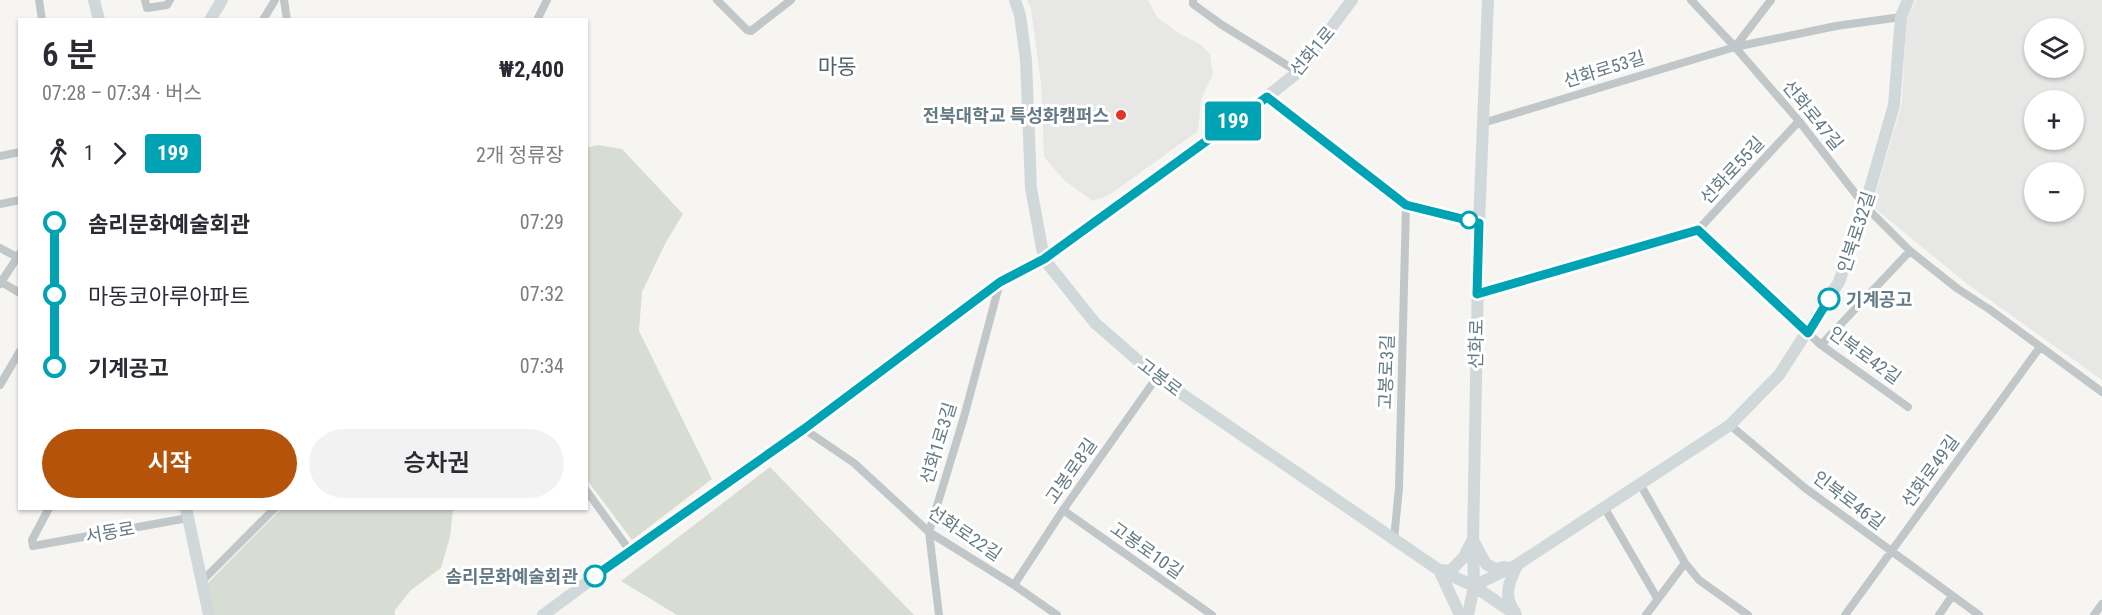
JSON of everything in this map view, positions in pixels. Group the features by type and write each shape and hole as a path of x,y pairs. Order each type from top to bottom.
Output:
{"street":[{"path":"39,0 42,18"},
{"path":"94,0 98,18"},
{"path":"145,0 147,9 167,5 170,0"},
{"path":"211,18 222,0"},
{"path":"264,18 275,0"},
{"path":"284,0 288,18"},
{"path":"538,18 547,0"},
{"path":"717,0 747,30 752,31 791,0"},
{"name":"고봉로","path":"1015,0 1020,15 1026,60 1030,188 1044,259 1095,323 1157,377 1439,570 1474,586 1517,615"},
{"path":"1193,0 1193,4 1221,25 1298,72"},
{"name":"선화1로","path":"543,615 804,429 1000,282 1044,259 1267,97 1298,72 1352,0"},
{"name":"선화로","path":"1460,614 1474,586 1477,294 1488,0"},
{"name":"선화로47길","path":"1691,0 1799,121 1865,207 1910,251 1958,289 2102,392"},
{"path":"1735,47 1771,0"},
{"name":"인북로32길","path":"1474,586 1518,564 1730,425 1779,375 1839,282 1865,207 1894,105 1901,17 1908,0"},
{"name":"선화로53길","path":"1483,123 1735,47 1836,26 1901,17"},
{"path":"1267,97 1406,205 1479,223"},
{"name":"선화로55길","path":"1477,294 1698,230 1799,121"},
{"path":"0,156 18,152"},
{"path":"0,204 18,200"},
{"name":"고봉로3길","path":"1394,539 1399,488 1406,205"},
{"name":"인북로42길","path":"1698,230 1821,345 1908,407"},
{"path":"0,248 18,255 1,283 18,292"},
{"path":"1821,345 1910,251"},
{"name":"선화1로3길","path":"939,615 929,532 964,417 1000,282"},
{"name":"선화로49길","path":"1845,615 2040,347"},
{"path":"0,385 18,354"},
{"name":"고봉로8길","path":"1014,585 1063,510 1157,377"},
{"name":"인북로46길","path":"1730,425 1805,488 1979,615"},
{"name":"선화로22길","path":"804,429 854,463 929,532 1057,615"},
{"path":"1640,484 1685,563 1699,580 1748,615"},
{"path":"588,493 630,551"},
{"path":"1604,507 1657,598"},
{"name":"서동로","path":"48,510 32,540 33,546 187,513 208,615"},
{"path":"202,581 273,510"},
{"name":"고봉로10길","path":"1063,510 1212,615"},
{"path":"1439,570 1450,571 1457,566 1473,540 1486,564 1495,569 1518,564"},
{"path":"1646,615 1685,563"},
{"path":"1517,615 1509,604 1508,582 1518,564"},
{"path":"1439,570 1460,614"},
{"path":"1939,615 1952,596"},
{"path":"2094,615 2102,604"}],"shaded area":[{"name":"전북대학교 특성화캠퍼스","path":"1027,0 1148,0 1157,17 1177,32 1201,45 1210,54 1213,74 1201,99 1198,131 1109,195 1093,201 1065,181 1044,157 1041,83 1031,9"},
{"path":"1916,0 2102,0 2102,380 1966,283 1872,206 1902,103 1906,21"},
{"path":"598,145 622,149 683,214 666,242 642,292 639,331 712,479 632,540 588,481 588,148"},
{"path":"770,467 914,615 677,615 621,581"},
{"path":"280,510 453,510 450,537 441,568 411,590 395,610 395,615 214,615 207,584"}],"bus line":[{"name":"199","path":"595,576 804,429 1000,282 1044,259 1267,97 1406,205 1479,223 1477,294 1698,230 1808,333 1829,299"}],"place":[{"name":"전북대학교 특성화캠퍼스","path":"1121,115"},
{"name":"기계공고","path":"1829,299"},
{"name":"솜리문화예술회관","path":"595,576"}],"district":[{"name":"마동","path":"837,67"}]}
